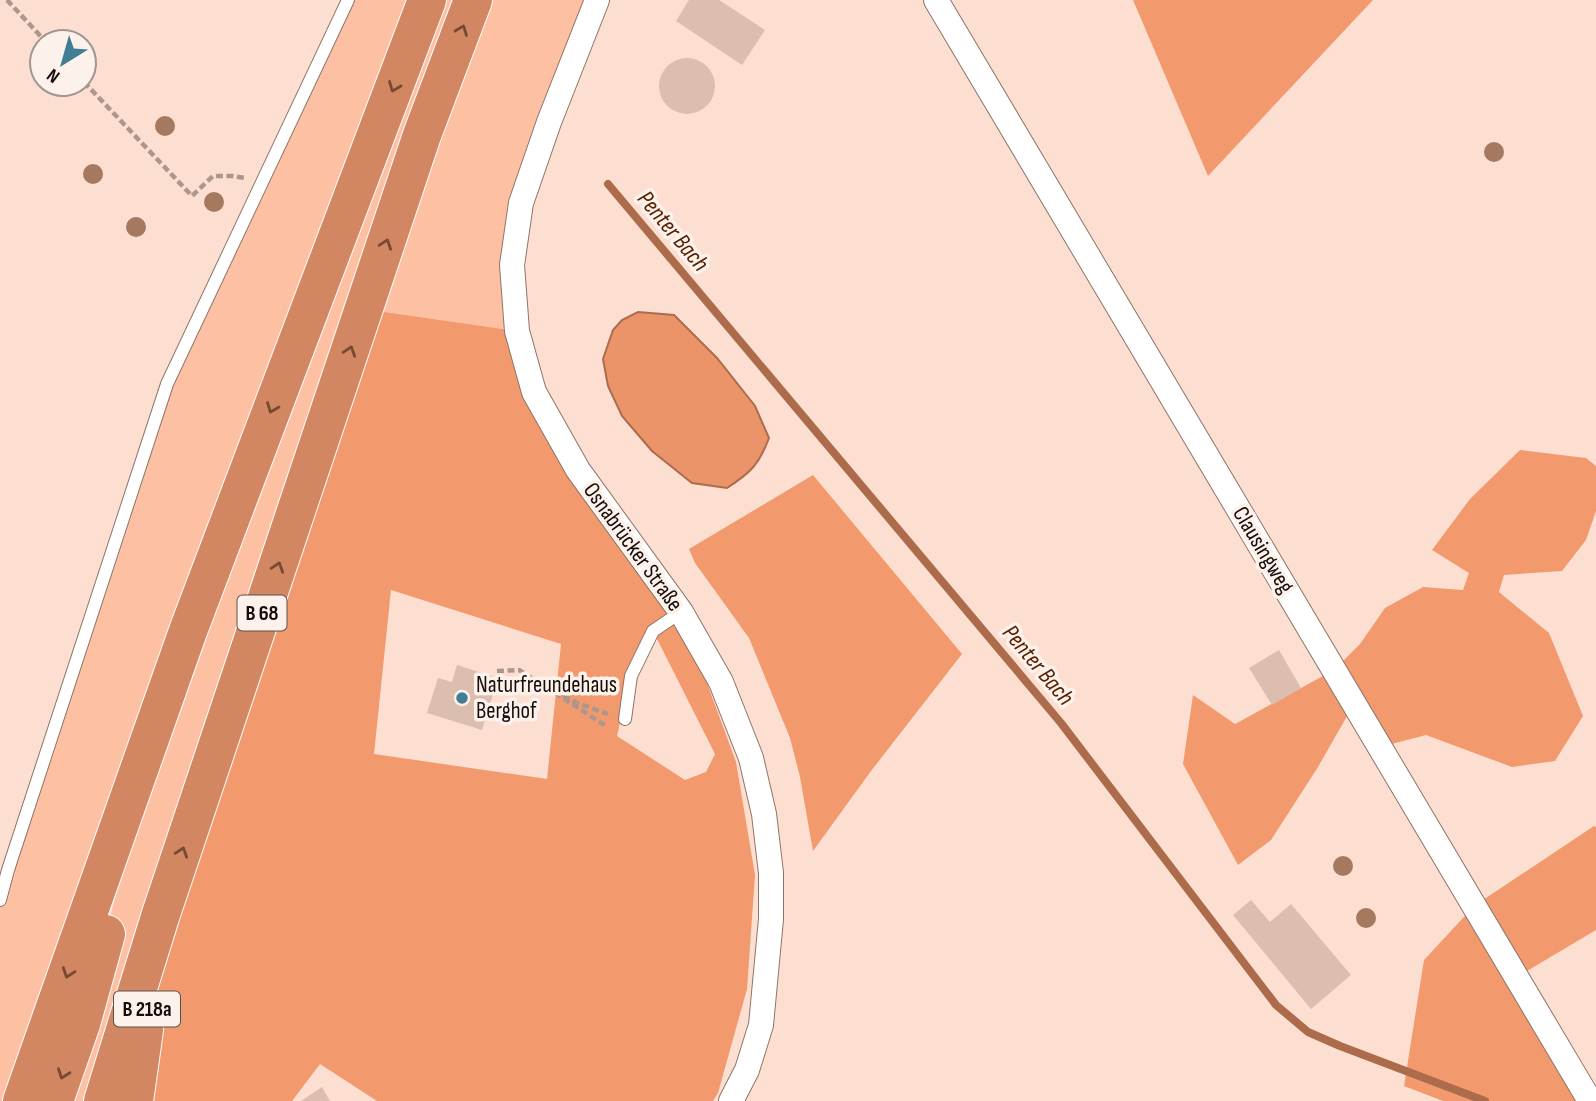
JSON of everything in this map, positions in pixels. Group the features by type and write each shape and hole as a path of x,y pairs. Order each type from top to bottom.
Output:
{"highway":[{"name":"B 68","path":"22,1101 188,631 427,0"},
{"name":"B 68","path":"103,1101 160,917 422,135 473,0"},
{"name":"B 68","path":"54,1101 81,1024 188,631"},
{"name":"B 218a","path":"134,1101 160,917"}],"street":[{"name":"Osnabrücker Straße","path":"597,0 521,203 512,265 517,331 534,392 578,470 681,612 721,682 751,758 764,814 771,873 771,919 761,1025 747,1070 731,1101"},
{"name":"Clausingweg","path":"936,0 1590,1101"}],"lane":[{"path":"0,900 167,384 348,0"},
{"path":"625,719 631,676 653,631 681,612"}],"path":[{"path":"7,0 33,28"},
{"path":"98,97 192,196 213,176 263,181"},
{"path":"497,671 519,670 617,733 625,719 577,703 546,687"}],"shaded area":[{"path":"348,0 597,0 521,203 517,331 365,309 103,1101 54,1101 81,1024 184,645 22,1101 0,1101 0,900 167,384"},
{"path":"1133,0 1373,0 1208,176"},
{"path":"364,309 517,331 534,392 681,612 736,762 755,875 747,989 718,1093 713,1101 377,1101 320,1064 292,1101 103,1101","holes":["391,590 561,644 547,779 374,754","653,631 715,754 706,772 685,780 617,736"]},
{"path":"638,312 674,315 717,358 755,406 769,438 753,467 727,488 692,483 652,451 622,416 608,386 603,359 613,330 622,320"},
{"path":"1520,450 1586,458 1596,466 1596,511 1586,540 1562,571 1504,575 1499,592 1549,633 1583,716 1555,761 1512,767 1426,735 1380,747 1354,704 1271,840 1238,865 1183,764 1193,695 1235,724 1334,670 1360,644 1385,608 1423,587 1463,590 1469,573 1432,550 1470,499"},
{"path":"813,475 962,654 813,851 790,738 749,638 695,563 689,549"},
{"path":"1594,826 1596,930 1517,977 1590,1101 1443,1101 1404,1086 1424,960 1474,906"}],"building":[{"path":"689,0 719,0 765,30 742,65 676,21"},
{"path":"687,58 698,60 707,66 713,75 713,97 707,106 698,112 687,114 676,112 667,106 661,97 659,86 661,75 667,66 676,60"},
{"path":"1279,650 1301,688 1272,705 1249,668"},
{"name":"Naturfreundehaus Berghof","path":"457,665 498,678 482,730 427,713 438,678 452,682"},
{"path":"1251,900 1270,922 1291,904 1351,975 1311,1009 1233,915"},
{"path":"322,1087 330,1101 301,1101"}],"waterway":[{"name":"Penter Bach","path":"608,184 1061,723 1276,1005 1308,1032 1485,1101"}],"place":[{"name":"Naturfreundehaus Berghof","path":"462,698"}]}
